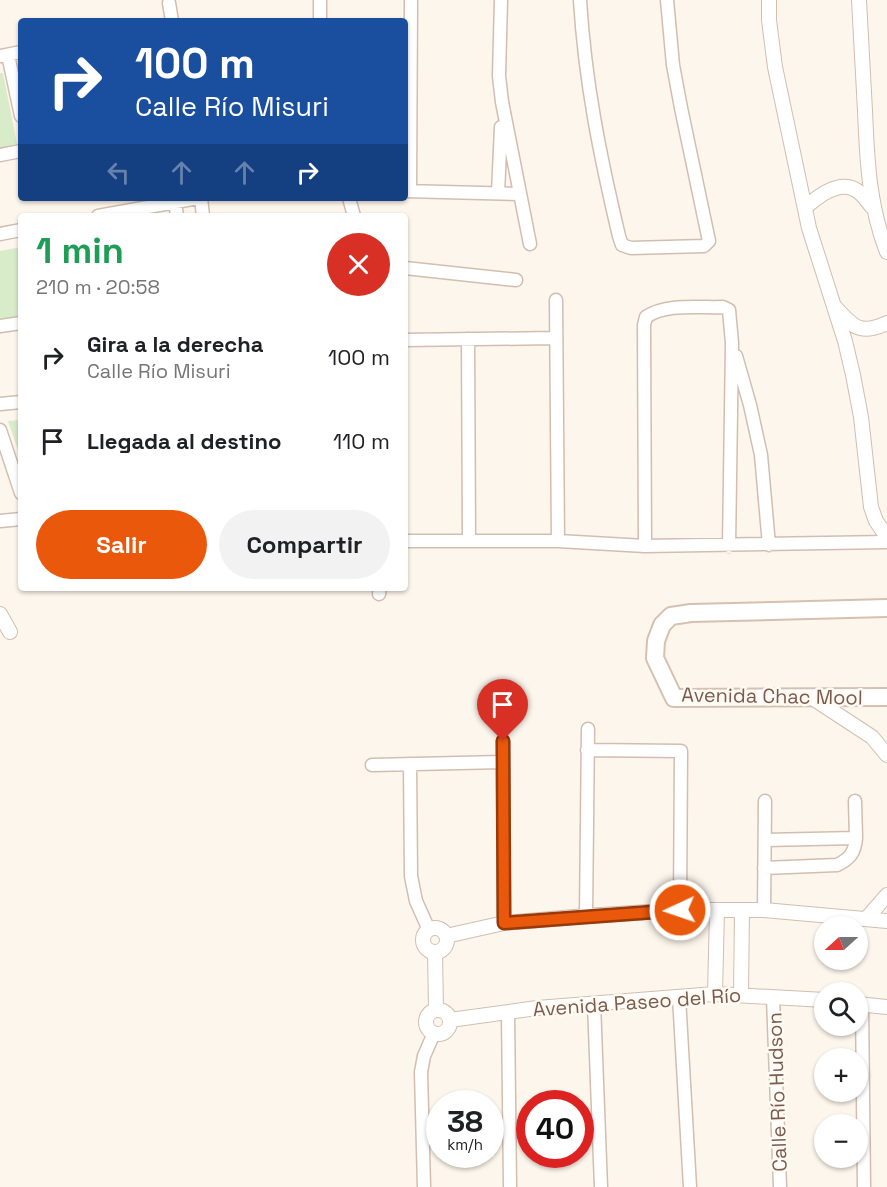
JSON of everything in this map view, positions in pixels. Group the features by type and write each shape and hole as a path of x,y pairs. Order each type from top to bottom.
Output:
{"main road":[{"name":"Avenida Chac Mool","path":"887,608 691,613 671,616 662,625 656,641 655,658 675,698 887,697"}],"street":[{"path":"320,0 320,18"},
{"path":"411,0 408,191 520,194"},
{"path":"501,0 499,76 502,102 530,244"},
{"path":"580,0 588,93 622,245 631,248 704,246 709,241 709,232 673,65 667,0"},
{"path":"769,0 775,67 805,208 853,375 861,417 871,507 876,521 887,537"},
{"path":"859,0 867,166 878,228 887,252"},
{"path":"169,3 172,18"},
{"path":"4,56 18,105"},
{"path":"498,193 502,102"},
{"path":"0,155 18,152"},
{"path":"805,208 823,194 842,188 854,188 874,209"},
{"path":"113,213 175,201 177,213"},
{"path":"0,234 18,231"},
{"path":"408,268 516,280"},
{"path":"556,300 558,541"},
{"path":"833,305 849,323 857,328 867,330 887,323"},
{"path":"645,546 644,326 646,317 663,309 723,307 729,310 732,344 729,546"},
{"path":"0,326 18,323"},
{"path":"408,340 555,338"},
{"path":"468,339 469,541"},
{"path":"732,344 750,405 760,455 769,545"},
{"path":"0,404 18,402"},
{"path":"0,430 18,484"},
{"path":"0,521 18,519"},
{"path":"408,541 558,541 645,546 887,542"},
{"path":"0,614 10,632"},
{"path":"814,699 872,737 887,755"},
{"path":"586,916 588,729"},
{"path":"503,741 504,923"},
{"path":"587,750 681,751 680,910"},
{"path":"372,765 502,762"},
{"path":"410,764 411,876 416,902 429,930"},
{"path":"764,910 765,801"},
{"path":"764,868 837,865 847,860 855,849 855,801"},
{"path":"765,840 856,838"},
{"path":"868,917 887,895"},
{"path":"447,936 504,923 680,910 764,910 832,916"},
{"path":"715,994 717,910"},
{"path":"741,994 742,910"},
{"path":"868,919 887,921"},
{"path":"439,929 447,936 445,947 435,952 428,950 424,944 424,936 429,930 439,929"},
{"path":"435,952 436,1010"},
{"name":"Avenida Paseo del Río","path":"450,1020 594,1003 715,994 814,999"},
{"path":"679,997 690,1187"},
{"name":"Calle Río Hudson","path":"773,997 780,1187"},
{"path":"594,1003 601,1187"},
{"path":"868,1005 887,1007"},
{"path":"436,1010 447,1014 450,1020 447,1030 441,1034 428,1029 426,1021 436,1010"},
{"path":"508,1012 510,1187"},
{"path":"424,1187 421,1072 424,1056 434,1033"},
{"path":"861,1036 864,1187"}],"green space":[{"path":"0,73 3,73 17,144 0,148"},
{"path":"18,248 18,318 0,321 0,251"},
{"path":"18,420 18,450 8,421"}],"route":[{"path":"503,741 504,923 680,910"}]}
